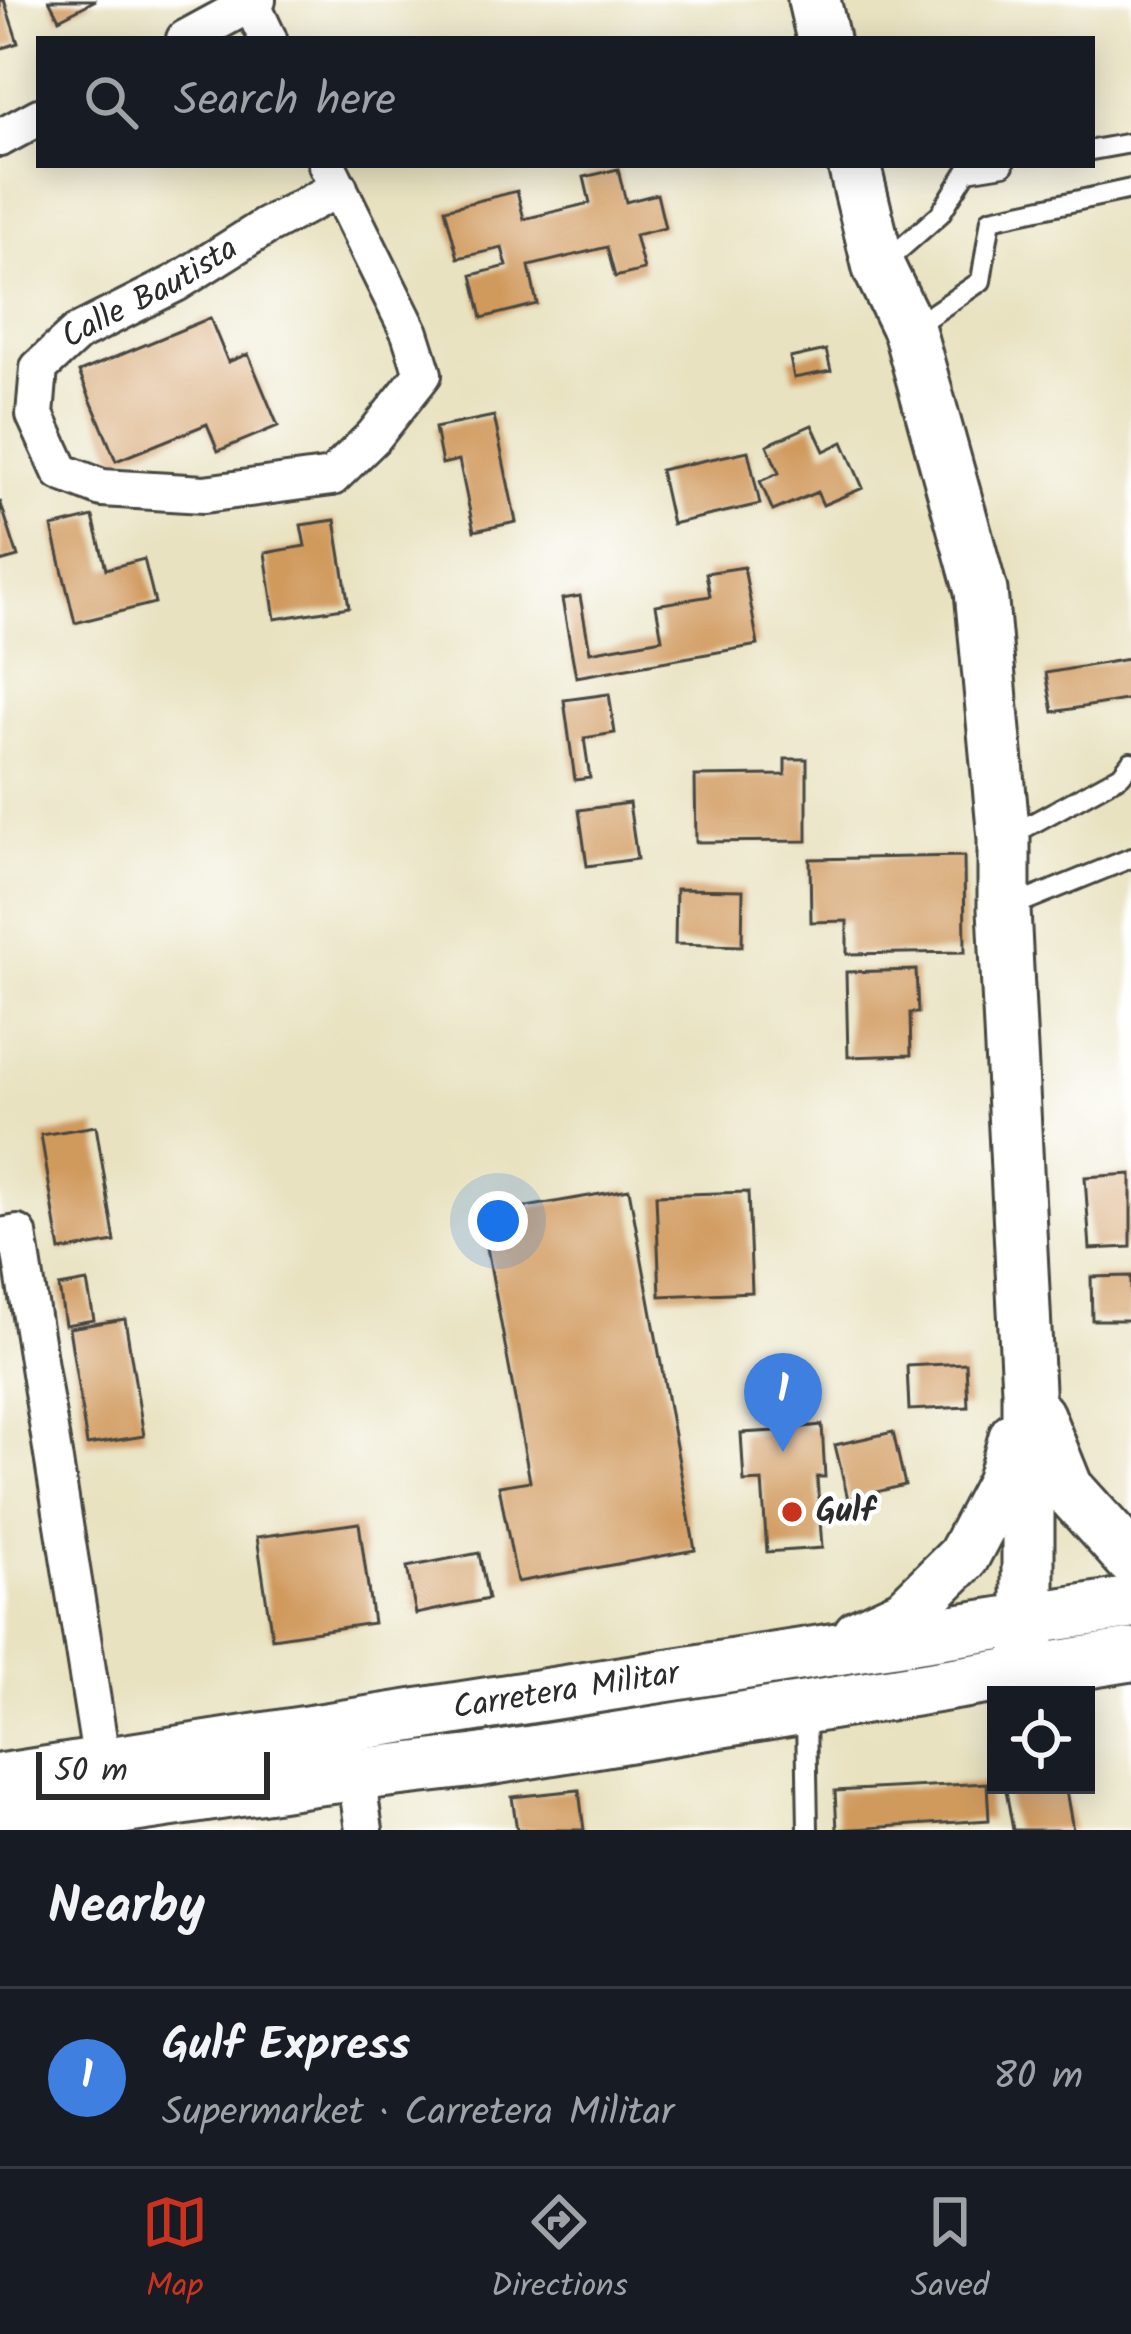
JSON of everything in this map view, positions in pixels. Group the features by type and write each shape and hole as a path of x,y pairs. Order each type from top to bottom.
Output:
{"main road":[{"path":"814,0 822,36"},
{"path":"855,168 879,268 909,330 981,591 1004,839 1028,1390 1028,1683"},
{"path":"1028,1390 1067,1488 1131,1559"},
{"path":"820,1653 905,1613 963,1557 1002,1483 1028,1390"},
{"name":"Carretera Militar","path":"0,1780 1131,1603"},
{"name":"Carretera Militar","path":"0,1826 476,1761 806,1709 1028,1683 1131,1655"}],"street":[{"path":"191,36 254,2 267,36"},
{"path":"0,138 36,119"},
{"name":"Calle Bautista","path":"333,176 410,333 423,374 374,436 332,477 204,494 102,488 62,472 35,416 39,368 77,333 176,283 265,227 333,176"},
{"path":"0,1237 18,1234 102,1764"},
{"path":"356,1774 364,1830"}],"lane":[{"path":"1095,149 1131,143"},
{"path":"879,268 940,214 968,171 986,168"},
{"path":"909,330 981,281 991,219 1131,190"},
{"path":"1004,839 1121,775 1131,762"},
{"path":"1004,910 1131,858"},
{"path":"806,1709 808,1830"}],"building":[{"path":"0,0 4,0 18,43 0,49"},
{"path":"49,0 96,0 59,19"},
{"path":"618,169 626,202 657,194 665,228 635,235 644,270 615,277 607,247 529,266 537,304 482,318 472,275 507,266 502,248 458,258 445,209 517,191 524,219 590,203 584,177"},
{"path":"210,318 228,362 248,354 278,426 218,451 207,424 116,461 79,372"},
{"path":"826,350 831,371 794,378 790,358"},
{"path":"494,416 516,522 474,531 459,460 442,464 435,428"},
{"path":"812,425 824,451 843,442 863,488 823,505 817,492 773,511 760,481 779,473 767,445"},
{"path":"748,451 760,504 672,524 660,470"},
{"path":"0,501 18,557 0,562"},
{"path":"93,517 106,569 144,559 155,603 75,623 52,527"},
{"path":"335,520 349,607 275,619 265,553 305,546 301,525"},
{"path":"744,567 758,645 576,677 562,599 580,596 590,652 662,639 656,605 710,596 706,573"},
{"path":"1128,659 1131,699 1053,712 1046,673"},
{"path":"609,694 615,733 584,738 590,778 575,780 564,700"},
{"path":"785,759 807,759 807,841 696,842 695,776 785,775"},
{"path":"629,803 637,859 587,866 579,810"},
{"path":"964,856 965,952 847,954 847,921 811,922 810,859"},
{"path":"676,889 743,890 742,946 675,944"},
{"path":"916,970 918,1013 910,1013 911,1055 848,1057 846,972"},
{"path":"96,1126 115,1242 60,1251 41,1135"},
{"path":"1131,1174 1131,1247 1090,1249 1085,1177"},
{"path":"629,1189 695,1550 517,1582 499,1486 530,1481 481,1215"},
{"path":"748,1192 752,1292 660,1296 656,1195"},
{"path":"1131,1276 1131,1320 1092,1320 1091,1277"},
{"path":"87,1282 94,1320 65,1325 59,1287"},
{"path":"125,1319 144,1436 87,1445 69,1328"},
{"path":"966,1363 968,1407 909,1410 907,1366"},
{"path":"801,1413 802,1427 822,1425 825,1477 817,1477 822,1548 767,1552 762,1481 744,1482 741,1433 775,1431 773,1416"},
{"path":"893,1432 905,1485 848,1499 835,1445"},
{"path":"359,1523 373,1623 272,1638 257,1537"},
{"path":"479,1553 488,1599 416,1614 407,1567"},
{"path":"987,1783 989,1820 837,1830 835,1791"},
{"path":"579,1790 584,1830 517,1830 512,1797"},
{"path":"1007,1794 1067,1794 1073,1830 1013,1830"}],"place":[{"name":"Gulf Express","path":"783,1452"},
{"name":"Gulf","path":"792,1512"}]}
